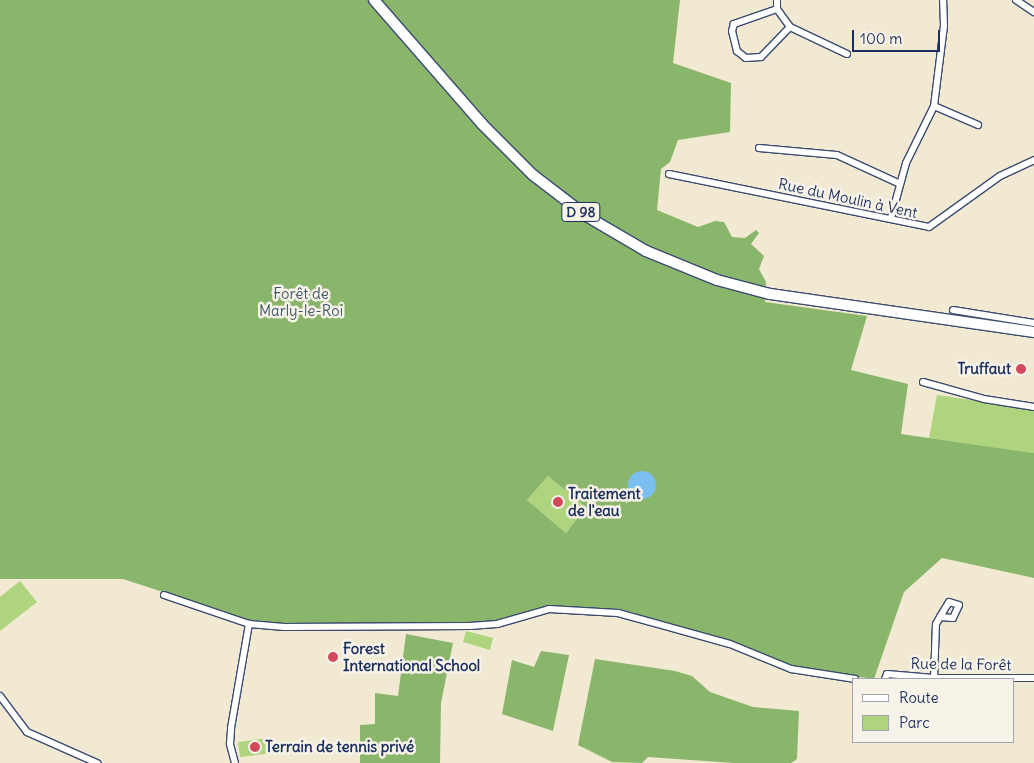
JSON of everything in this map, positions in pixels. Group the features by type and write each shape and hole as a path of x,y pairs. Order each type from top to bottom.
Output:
{"main road":[{"name":"D 98","path":"374,0 482,124 528,171 588,217 646,250 707,276 770,294 1034,332"}],"street":[{"path":"777,0 777,8 790,27 847,54"},
{"path":"891,218 906,163 934,106 944,26 943,0"},
{"path":"1016,0 1034,12"},
{"path":"777,8 736,21 732,31 738,51 746,58 761,57 790,27"},
{"path":"934,106 978,125"},
{"path":"759,148 837,155 900,184"},
{"name":"Rue du Moulin à Vent","path":"669,174 925,226 933,225 1000,176 1034,160"},
{"path":"953,310 1034,323"},
{"path":"923,382 984,400 1034,407"},
{"path":"164,595 249,624 284,627 470,626 497,624 549,609 618,613 730,644 792,670 852,679"},
{"path":"934,678 933,647 940,616"},
{"path":"234,763 230,744 231,728 249,624"},
{"name":"Rue de la Forêt","path":"886,677 1034,678"},
{"path":"0,696 28,732 97,763"}],"green space":[{"name":"Forêt de Marly-le-Roi","path":"0,0 680,0 673,63 731,83 730,132 678,140 670,162 661,169 657,210 698,227 715,221 724,222 732,237 745,238 756,230 759,233 751,244 764,256 759,269 766,282 765,302 867,316 851,370 908,384 901,434 1034,453 1034,578 942,558 904,592 874,678 788,666 728,640 618,609 554,607 497,622 284,625 249,620 123,579 0,579","holes":["548,476 586,507 566,533 527,500"]},
{"path":"937,395 1034,409 1034,453 929,438"},
{"path":"548,476 586,507 566,533 527,500"},
{"path":"20,581 37,602 0,631 0,597"},
{"path":"466,631 493,638 490,650 463,642"},
{"path":"406,634 453,643 441,703 440,763 360,763 360,725 375,724 375,693 398,696"},
{"path":"541,651 569,655 553,731 502,714 512,660 534,667"},
{"path":"595,659 675,671 692,676 710,692 753,707 799,711 797,759 791,763 734,763 648,757 642,763 612,762 578,745"},
{"name":"Terrain de tennis privé","path":"269,738 271,753 240,757 238,742"}],"water":[{"path":"642,471 652,475 656,485 652,495 642,499 632,495 628,485 632,475"}],"place":[{"name":"Truffaut","path":"1021,369"},
{"name":"Traitement de l'eau","path":"558,502"},
{"name":"Forest International School","path":"333,657"},
{"name":"Terrain de tennis privé","path":"255,747"}]}
